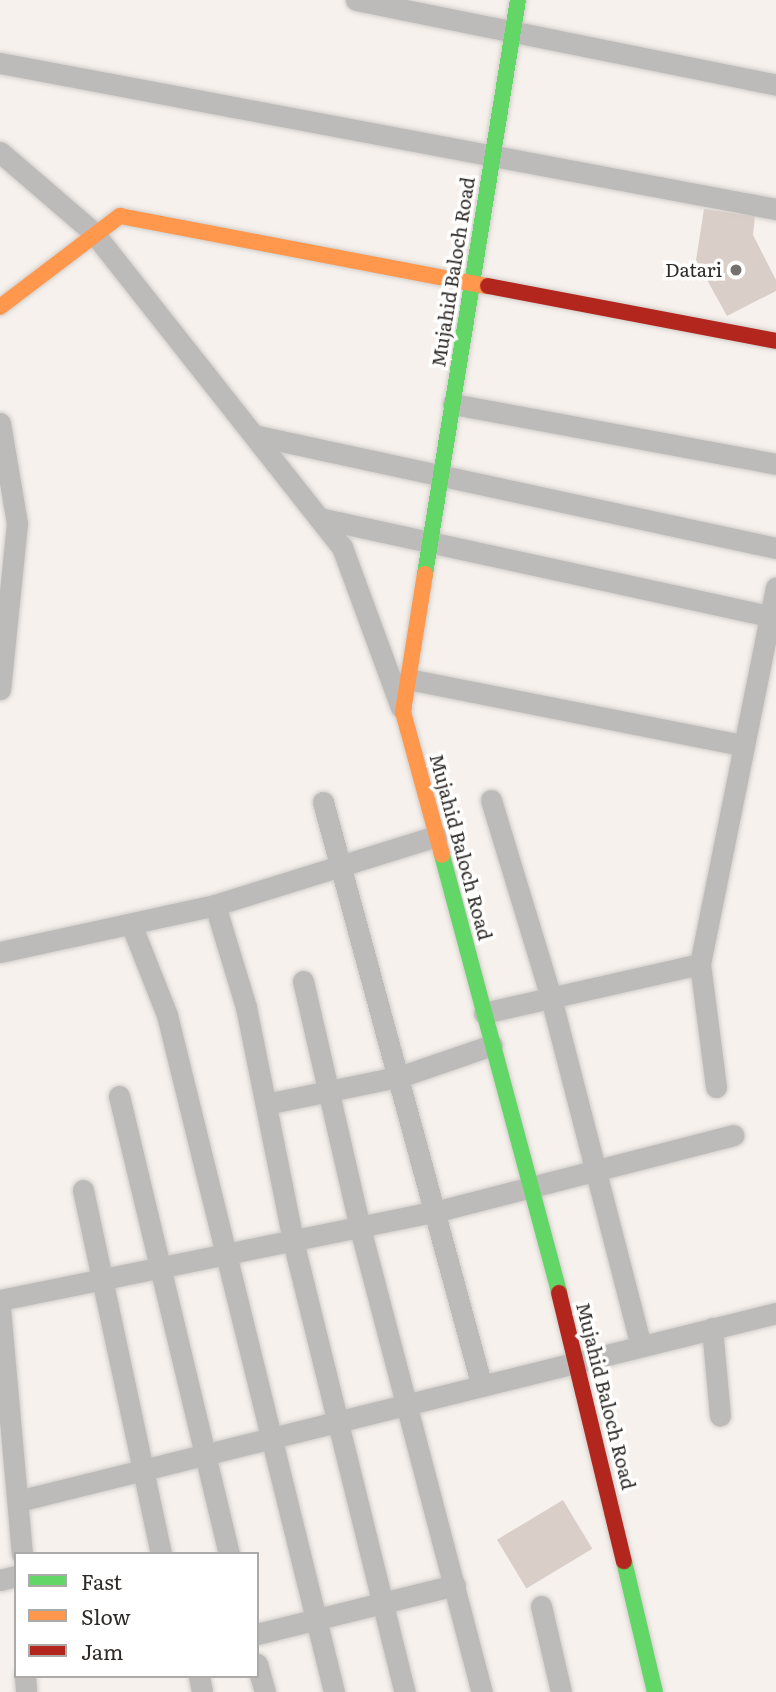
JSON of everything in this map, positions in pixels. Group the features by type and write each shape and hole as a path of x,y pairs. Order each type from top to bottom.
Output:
{"street":[{"path":"356,0 513,28 776,85"},
{"name":"Mujahid Baloch Road","path":"518,0 474,287 403,712 577,1359 655,1692"},
{"path":"0,63 493,152 776,209"},
{"path":"0,152 93,232 258,436 342,547 403,712"},
{"path":"0,307 93,232 120,216 474,287 776,341"},
{"path":"453,404 776,464"},
{"path":"0,423 17,523 0,689"},
{"path":"258,436 776,548"},
{"path":"319,518 770,616"},
{"path":"716,1087 700,964 741,745 776,588"},
{"path":"408,679 741,745"},
{"path":"491,800 551,998 599,1171 641,1345"},
{"path":"323,802 344,865 402,1076 481,1383"},
{"path":"0,952 215,905 436,836"},
{"path":"215,905 246,1007 293,1241 405,1692"},
{"path":"131,924 167,1015 222,1255 334,1692"},
{"path":"484,1013 700,964"},
{"path":"303,981 360,1228 482,1692"},
{"path":"266,1104 402,1076 492,1045"},
{"path":"119,1096 229,1552"},
{"path":"0,1300 438,1211 531,1190 733,1135"},
{"path":"83,1189 99,1280 144,1469 161,1552"},
{"path":"0,1308 22,1500 22,1552"},
{"path":"22,1500 405,1401 776,1313"},
{"path":"712,1328 720,1416"},
{"path":"259,1634 386,1607 455,1585"},
{"path":"541,1606 561,1692"},
{"path":"259,1671 265,1692"}],"building":[{"name":"Datari","path":"704,209 755,216 753,235 776,280 776,291 727,316 696,260"},
{"path":"563,1500 592,1549 526,1589 497,1540"}],"traffic: fast":[{"path":"425,574 518,0"},
{"path":"442,855 559,1293"},
{"path":"624,1561 655,1692"}],"traffic: slow":[{"path":"0,307 120,216 488,286"},
{"path":"425,574 403,712 442,855"}],"traffic: jam":[{"path":"488,286 776,341"},
{"path":"559,1293 624,1561"}],"place":[{"name":"Datari","path":"736,270"}]}
